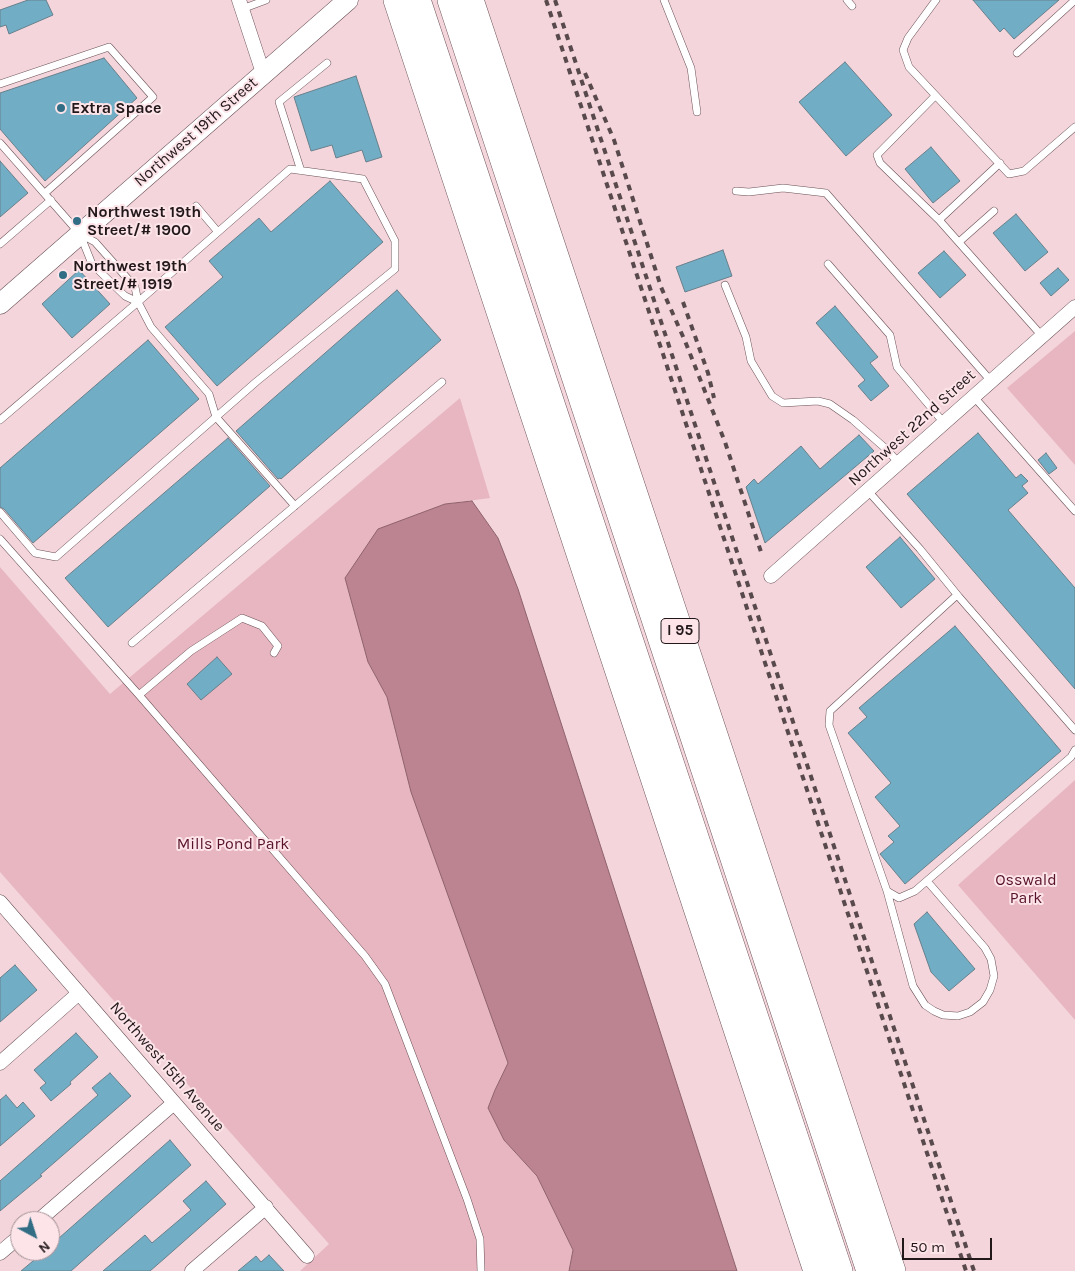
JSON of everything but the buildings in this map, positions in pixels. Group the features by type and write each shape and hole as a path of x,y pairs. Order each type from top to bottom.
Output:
{"highway":[{"path":"450,0 869,1271"},
{"name":"I 95","path":"471,0 892,1271"},
{"path":"409,4 816,1271"},
{"path":"409,4 840,1271"}],"street":[{"name":"Northwest 19th Street","path":"0,304 262,73 348,0"},
{"path":"241,4 262,73"},
{"name":"Northwest 22nd Street","path":"772,576 1075,307"},
{"name":"Northwest 15th Avenue","path":"0,902 307,1256"},
{"path":"0,1063 79,993"},
{"path":"50,1211 174,1103"},
{"path":"192,1271 266,1207"},
{"path":"0,1254 10,1245"}],"lane":[{"path":"241,4 266,0"},
{"path":"664,0 691,68 697,112"},
{"path":"936,0 912,32 903,50 909,67 1010,174 1024,171 1075,127"},
{"path":"1017,53 1075,0"},
{"path":"0,84 109,47 153,98 45,193"},
{"path":"301,171 279,102 327,63"},
{"path":"935,96 877,155 880,163 939,220 1042,336"},
{"path":"0,143 80,234 92,264 125,296 138,302"},
{"path":"939,220 1000,163"},
{"path":"0,420 290,169 364,179 396,241 395,269 256,382 56,556 35,553 0,512"},
{"path":"736,191 749,192 783,188 826,193 991,381"},
{"path":"0,244 51,200"},
{"path":"196,206 218,232"},
{"path":"959,242 994,211"},
{"path":"80,234 95,242 135,287 138,302 151,327 209,394 216,417 295,506"},
{"path":"828,264 890,335 897,367 944,423"},
{"path":"725,285 746,337 751,361 772,396 782,403 818,401 830,404 885,448 899,463"},
{"path":"132,643 442,382"},
{"path":"974,396 1075,511"},
{"path":"868,491 1075,730"},
{"path":"0,539 139,695 365,956 385,984 468,1199 480,1239 481,1271"},
{"path":"927,881 992,959 994,976 990,990 983,1002 970,1012 958,1016 943,1015 925,1006 912,986 887,891 829,725 830,711 957,595"},
{"path":"139,695 191,651 242,618 262,626 278,646 274,653"},
{"path":"887,891 899,898 915,891 1071,757 1075,750"}],"green space":[{"path":"1075,331 1075,465 1007,388"},
{"name":"Mills Pond Park","path":"460,398 490,498 445,504 368,662 387,697 508,1063 495,1090 504,1140 537,1176 573,1250 569,1271 300,1271 329,1244 0,872 0,567 110,694"},
{"name":"Osswald Park","path":"1075,780 1075,1020 958,885"}],"shaded area":[{"path":"472,501 498,538 518,589 737,1271 569,1271 573,1250 537,1176 504,1140 488,1108 508,1063 411,792 387,697 368,662 345,578 378,529 445,504"}],"railway":[{"path":"546,0 966,1271"},
{"path":"555,0 974,1271"},
{"path":"585,73 614,140 661,287 685,341 725,442 762,555"},
{"path":"683,302 708,373 714,398"}],"place":[{"name":"Extra Space","path":"61,108"},
{"name":"Northwest 19th Street/# 1900","path":"77,221"},
{"name":"Northwest 19th Street/# 1919","path":"63,275"}]}
